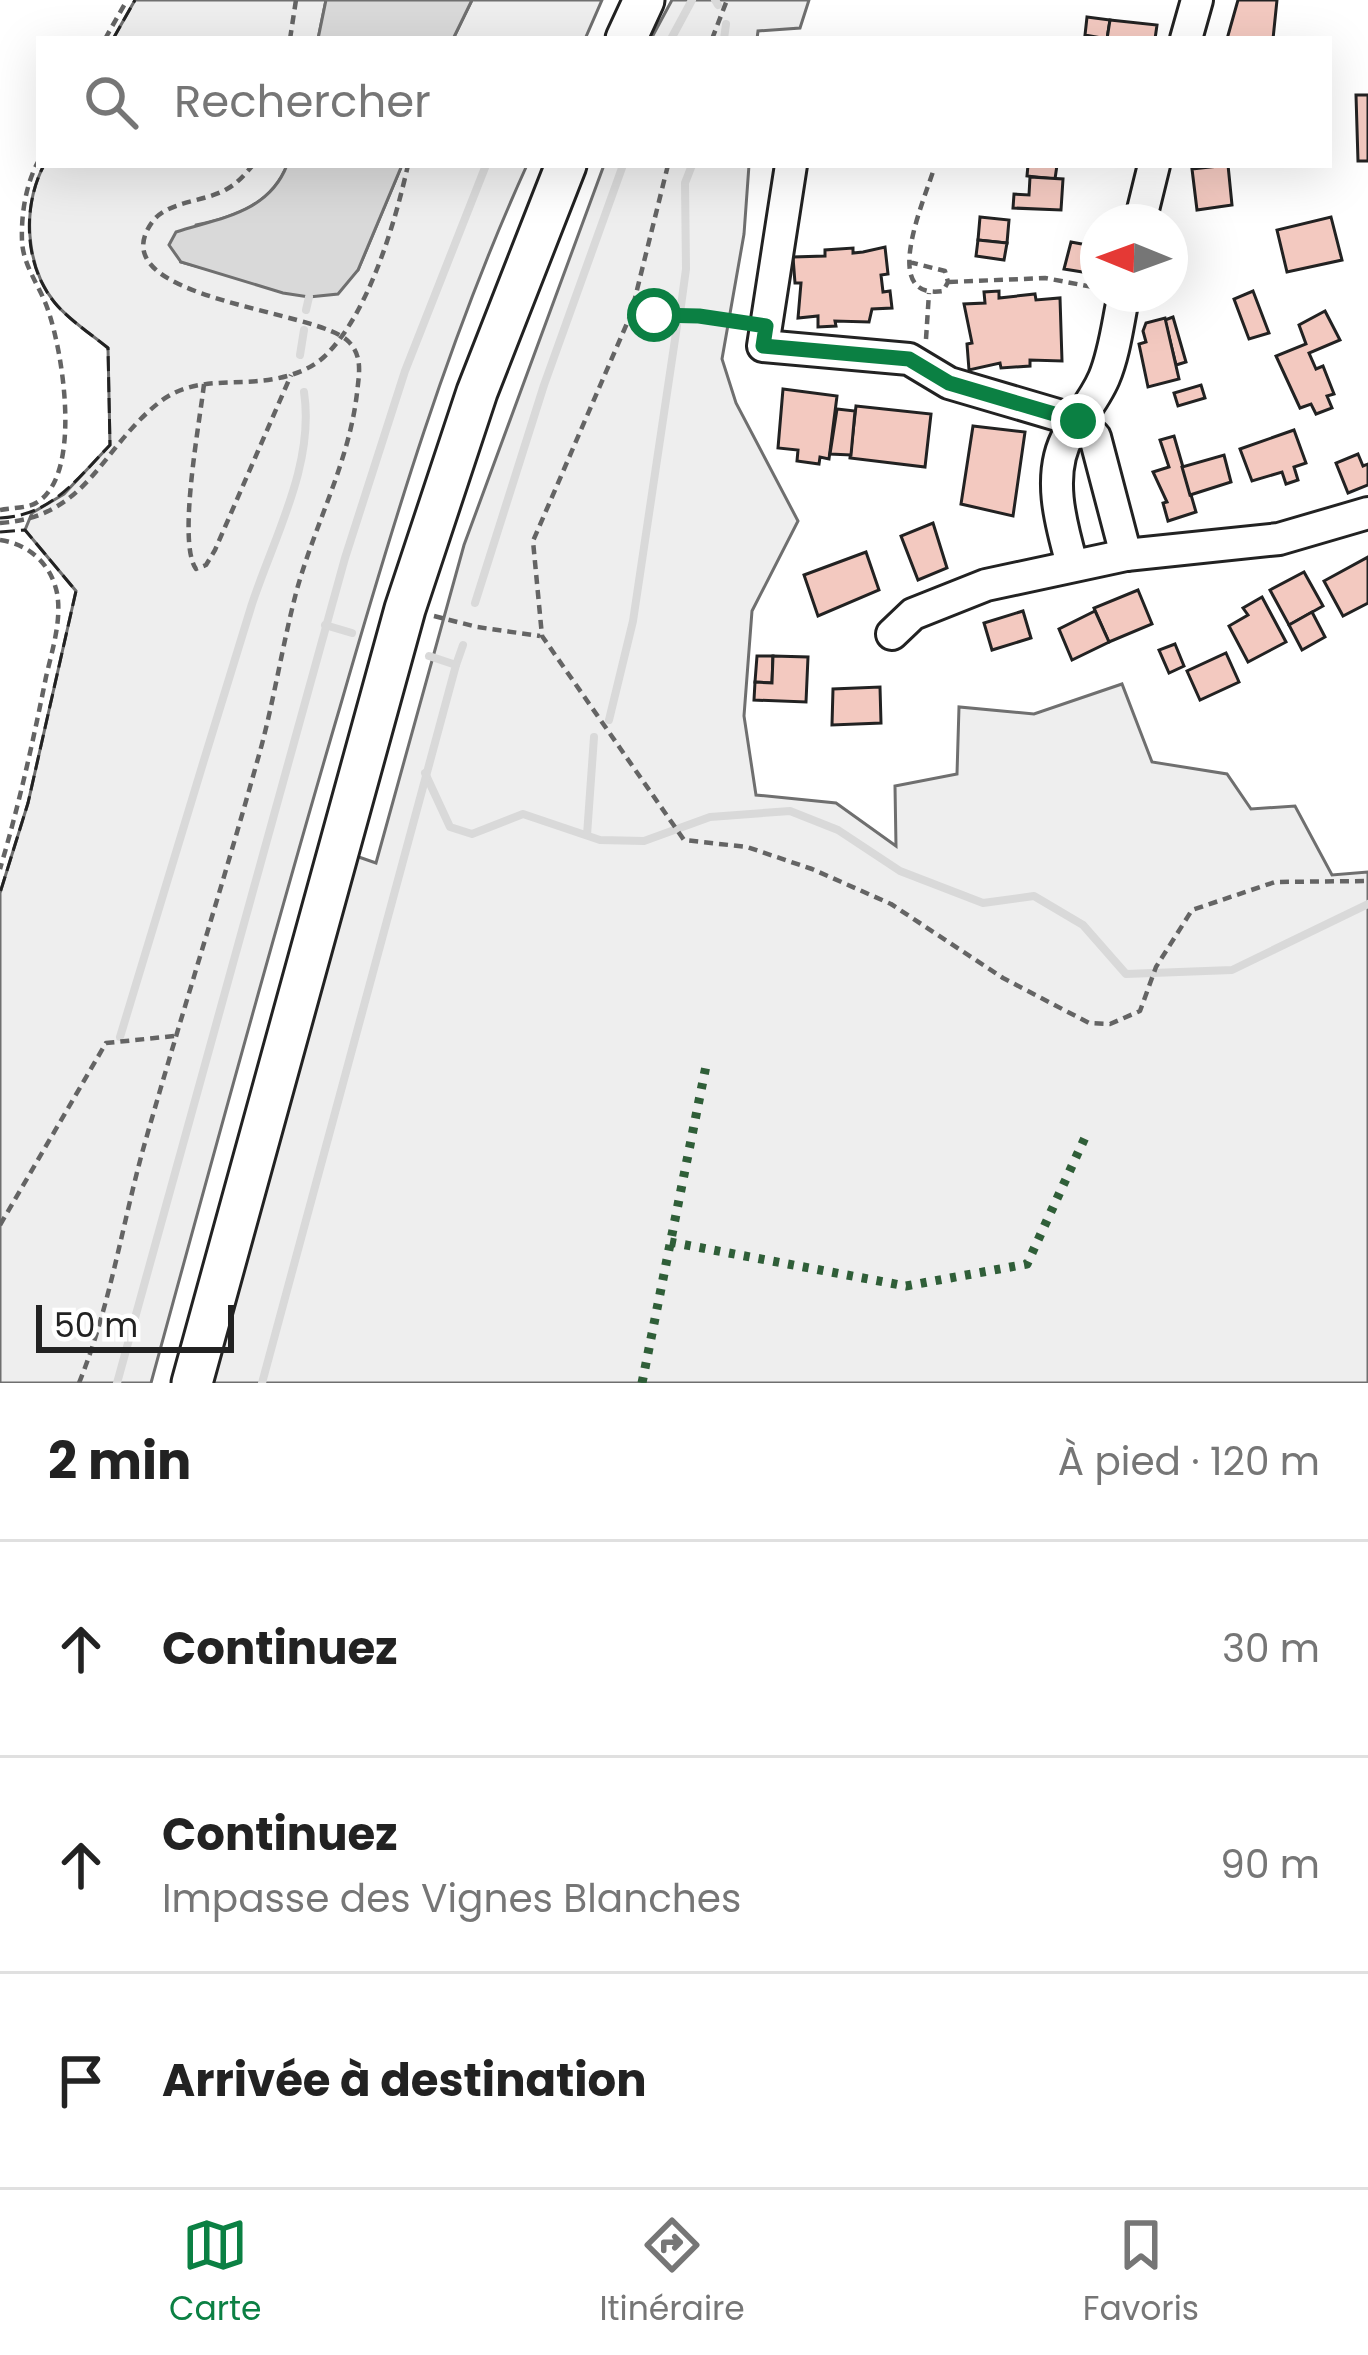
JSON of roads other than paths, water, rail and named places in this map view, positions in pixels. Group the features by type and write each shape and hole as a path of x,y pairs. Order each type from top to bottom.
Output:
{"main road":[{"path":"627,36 644,0"},
{"path":"192,1383 405,609 477,392 565,168"}],"street":[{"path":"1187,36 1197,0"},
{"path":"790,168 763,346 909,359 949,383 1078,421 1095,437 1126,555"},
{"path":"1144,204 1153,168"},
{"path":"1072,564 1058,517 1059,471 1066,439 1107,373 1120,312"},
{"path":"892,634 913,614 967,592 1072,564 1279,539 1368,513"}],"waterway":[{"path":"673,36 692,0"},
{"path":"715,0 718,5"},
{"path":"724,36 726,24"},
{"path":"117,1383 345,558 405,371 485,168"},
{"path":"475,603 544,385 622,168"},
{"path":"680,313 686,269 685,183 691,168"},
{"path":"306,310 309,297"},
{"path":"609,720 633,621 677,326"},
{"path":"300,355 304,330"},
{"path":"120,1037 252,604 298,473 304,446 304,392"},
{"path":"325,625 352,633"},
{"path":"456,665 463,645"},
{"path":"262,1383 456,665 429,656"},
{"path":"587,835 594,737"},
{"path":"425,773 450,827 472,834 523,814 600,840 644,841 710,817 790,811 838,830 900,871 983,903 1034,896 1083,925 1126,974 1232,970 1368,904"}]}
